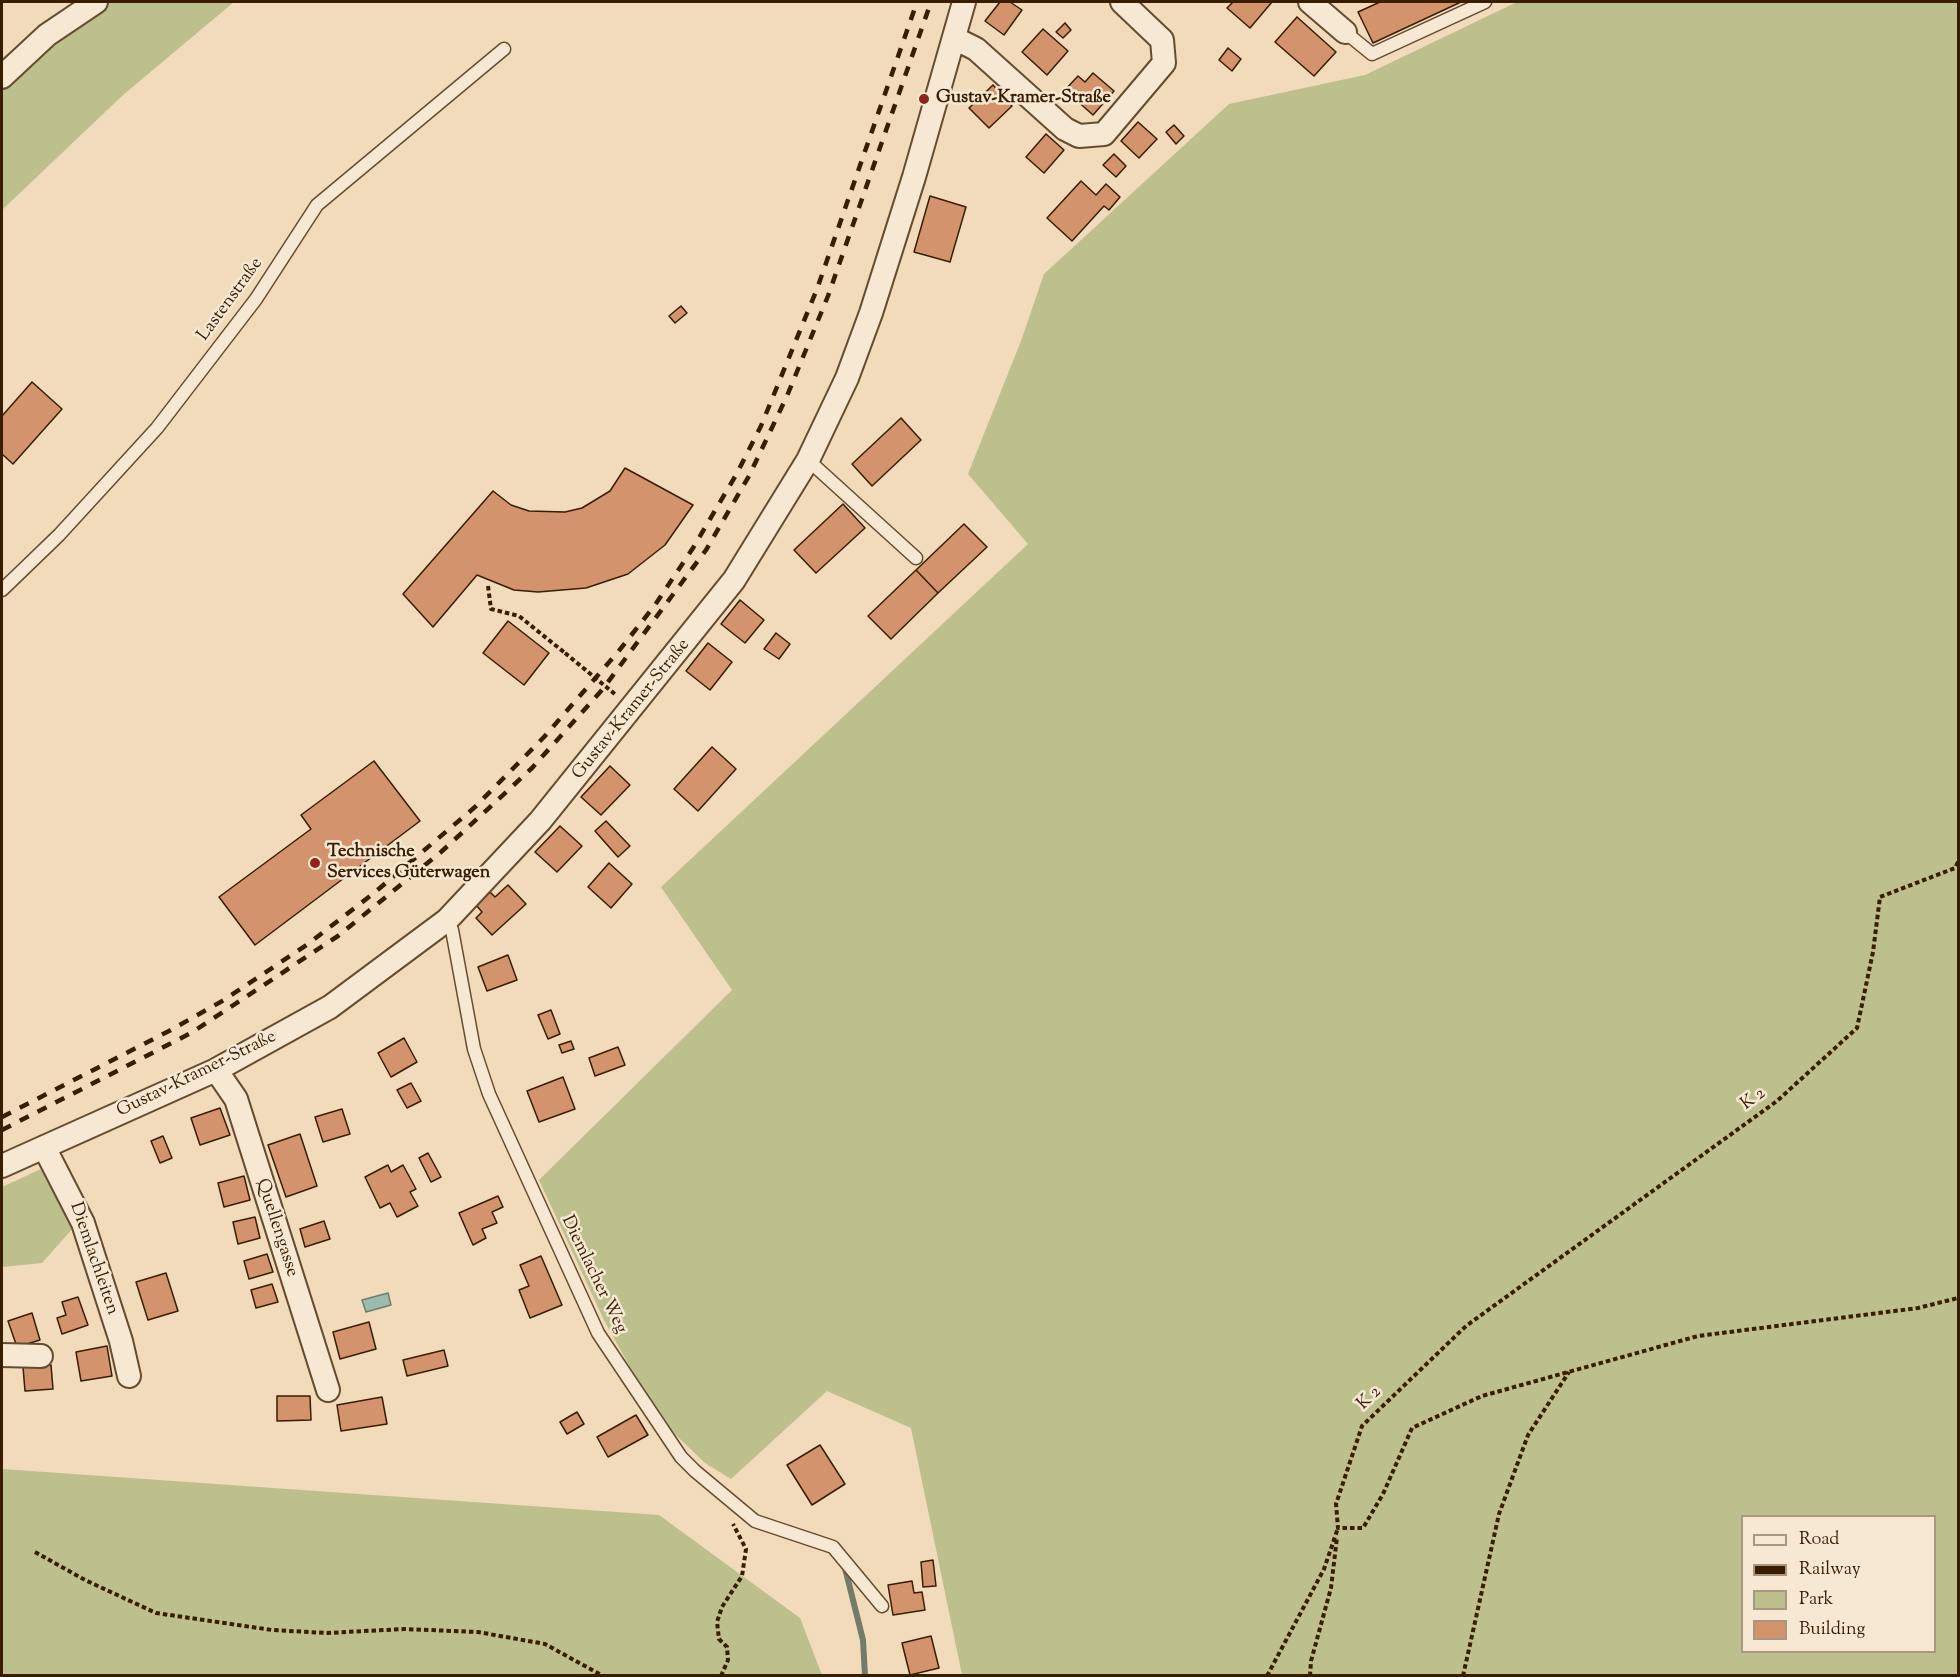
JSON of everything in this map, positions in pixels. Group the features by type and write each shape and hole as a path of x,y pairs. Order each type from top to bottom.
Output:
{"street":[{"path":"2,76 48,35 96,2"},
{"name":"Gustav-Kramer-Straße","path":"2,1166 216,1070 330,1007 447,920 540,821 700,626 749,558 808,460 847,378 871,313 914,177 964,2"},
{"path":"954,38 976,49 1065,129 1079,136 1104,134 1164,63 1162,40 1122,2"},
{"path":"1310,2 1345,32"},
{"name":"Quellengasse","path":"216,1070 236,1100 328,1390"},
{"name":"Diemlachleiten","path":"45,1147 83,1223 121,1341 129,1376"},
{"path":"2,1354 41,1356"}],"lane":[{"path":"1345,32 1372,54 1485,2"},
{"name":"Lastenstraße","path":"2,590 59,535 157,428 256,299 317,206 504,49"},
{"path":"808,460 916,558"},
{"name":"Diemlacher Weg","path":"447,920 452,930 474,1049 489,1094 598,1333 688,1464 755,1521 833,1547 882,1606"}],"path":[{"path":"488,586 492,609 519,616 616,694"},
{"name":"K 2","path":"1338,1528 1336,1504 1362,1426 1466,1326 1777,1101 1857,1028 1873,952 1880,897 1954,867 1959,862"},
{"path":"1338,1528 1363,1528 1383,1494 1412,1428 1482,1395 1698,1336 1918,1308 1959,1298"},
{"path":"1463,1676 1499,1514 1528,1434 1569,1371"},
{"path":"721,1676 728,1660 727,1647 719,1638 717,1622 722,1607 742,1576 746,1549 727,1519"},
{"path":"1267,1676 1324,1569 1338,1528"},
{"path":"1310,1676 1311,1661 1331,1588 1338,1528"},
{"path":"35,1552 85,1580 156,1613 272,1630 327,1633 404,1629 478,1632 545,1644 603,1676"}],"green space":[{"path":"76,2 234,2 123,95 2,210 2,58"},
{"path":"1517,2 1958,2 1958,1675 962,1675 911,1428 827,1391 731,1479 705,1463 658,1418 604,1320 539,1180 732,990 661,887 1028,544 968,474 1021,341 1044,274 1229,104 1365,75"},
{"path":"41,1169 73,1228 42,1263 2,1267 2,1187"},
{"path":"2,1469 659,1515 800,1618 822,1675 2,1675"}],"water":[{"path":"388,1293 391,1305 366,1312 362,1300"}],"building":[{"path":"1000,2 1010,2 1022,10 1004,35 985,21"},
{"path":"1233,2 1272,2 1250,28 1227,8"},
{"path":"1380,2 1461,2 1373,43 1358,12"},
{"path":"1297,17 1336,52 1314,76 1275,42"},
{"path":"1065,23 1071,30 1063,38 1056,32"},
{"path":"1043,29 1068,51 1047,75 1022,52"},
{"path":"1228,48 1241,59 1232,71 1219,60"},
{"path":"1093,73 1114,91 1093,115 1065,90 1078,76 1085,82"},
{"path":"993,85 1012,106 989,128 969,108"},
{"path":"1138,122 1157,139 1139,158 1121,141"},
{"path":"1174,125 1184,136 1176,144 1166,132"},
{"path":"1046,134 1064,150 1044,173 1026,157"},
{"path":"1114,154 1126,166 1116,177 1103,165"},
{"path":"1081,181 1096,195 1106,184 1120,197 1109,210 1104,206 1072,241 1047,218"},
{"path":"930,196 966,207 950,262 914,252"},
{"path":"681,306 687,313 675,323 669,316"},
{"path":"32,382 62,409 13,464 2,454 2,416"},
{"path":"901,418 921,440 872,486 852,464"},
{"path":"625,468 693,505 665,545 628,574 586,588 538,592 514,590 477,575 433,627 403,594 493,491 511,505 529,511 565,512 582,508 610,491"},
{"path":"843,504 865,528 816,573 794,550"},
{"path":"964,524 987,547 938,593 916,570"},
{"path":"916,570 938,593 891,639 868,616"},
{"path":"740,600 764,620 745,643 721,624"},
{"path":"508,621 549,653 524,685 483,653"},
{"path":"776,633 790,644 779,659 764,649"},
{"path":"708,643 732,662 710,690 686,671"},
{"path":"712,747 736,769 698,811 674,789"},
{"name":"Technische Services Güterwagen","path":"374,761 420,821 255,945 219,897 311,829 301,815"},
{"path":"610,766 630,785 601,815 581,797"},
{"path":"606,821 630,846 618,857 595,831"},
{"path":"560,826 582,846 557,872 535,852"},
{"path":"609,863 632,884 611,908 588,887"},
{"path":"508,885 526,904 492,935 476,918 482,912 476,905 490,892 495,897"},
{"path":"508,955 517,980 487,991 478,967"},
{"path":"551,1010 560,1034 548,1039 538,1015"},
{"path":"404,1038 417,1062 391,1077 378,1053"},
{"path":"571,1041 574,1049 562,1053 559,1045"},
{"path":"618,1047 625,1065 595,1076 589,1058"},
{"path":"563,1077 575,1109 539,1122 527,1091"},
{"path":"411,1083 421,1101 407,1108 397,1090"},
{"path":"220,1108 230,1135 200,1145 191,1118"},
{"path":"342,1109 350,1134 323,1142 315,1117"},
{"path":"300,1134 317,1186 286,1197 268,1145"},
{"path":"163,1136 172,1158 160,1163 151,1141"},
{"path":"428,1153 441,1177 431,1182 419,1158"},
{"path":"388,1165 391,1172 403,1165 416,1189 410,1192 418,1206 397,1217 390,1203 380,1208 365,1177"},
{"path":"244,1176 250,1200 224,1207 218,1183"},
{"path":"498,1196 503,1207 492,1212 497,1223 482,1229 486,1238 473,1245 459,1213"},
{"path":"255,1217 260,1238 238,1244 233,1222"},
{"path":"324,1221 330,1239 305,1247 300,1229"},
{"path":"267,1254 273,1272 249,1279 244,1261"},
{"path":"541,1256 562,1305 530,1318 519,1290 529,1286 520,1265"},
{"path":"166,1273 178,1311 148,1320 136,1282"},
{"path":"272,1284 278,1302 256,1308 251,1290"},
{"path":"78,1297 88,1325 62,1334 57,1318 66,1315 62,1302"},
{"path":"32,1313 40,1340 17,1347 8,1321"},
{"path":"369,1322 376,1349 340,1359 333,1332"},
{"path":"107,1346 112,1376 81,1381 76,1352"},
{"path":"444,1350 448,1366 407,1376 403,1360"},
{"path":"51,1365 53,1389 25,1391 23,1367"},
{"path":"277,1396 310,1396 311,1420 277,1421"},
{"path":"382,1397 387,1424 341,1431 337,1405"},
{"path":"577,1412 584,1424 567,1434 560,1422"},
{"path":"636,1415 648,1435 608,1457 597,1437"},
{"path":"820,1445 845,1484 812,1505 787,1465"},
{"path":"933,1560 936,1586 923,1587 921,1562"},
{"path":"912,1581 914,1593 922,1592 925,1610 893,1615 888,1585"},
{"path":"931,1636 939,1668 910,1675 902,1643"}],"waterway":[{"path":"844,1564 863,1640 865,1676"}],"railway":[{"path":"2,1117 224,1000 308,944 374,893 475,807 544,737 618,652 655,605 693,548 736,475 761,426 817,289 917,2"},
{"path":"2,1130 191,1033 338,936 441,852 532,768 602,690 706,550 749,476 787,396 828,296 931,2"}],"place":[{"name":"Gustav-Kramer-Straße","path":"924,99"},
{"name":"Technische Services Güterwagen","path":"315,863"}]}
